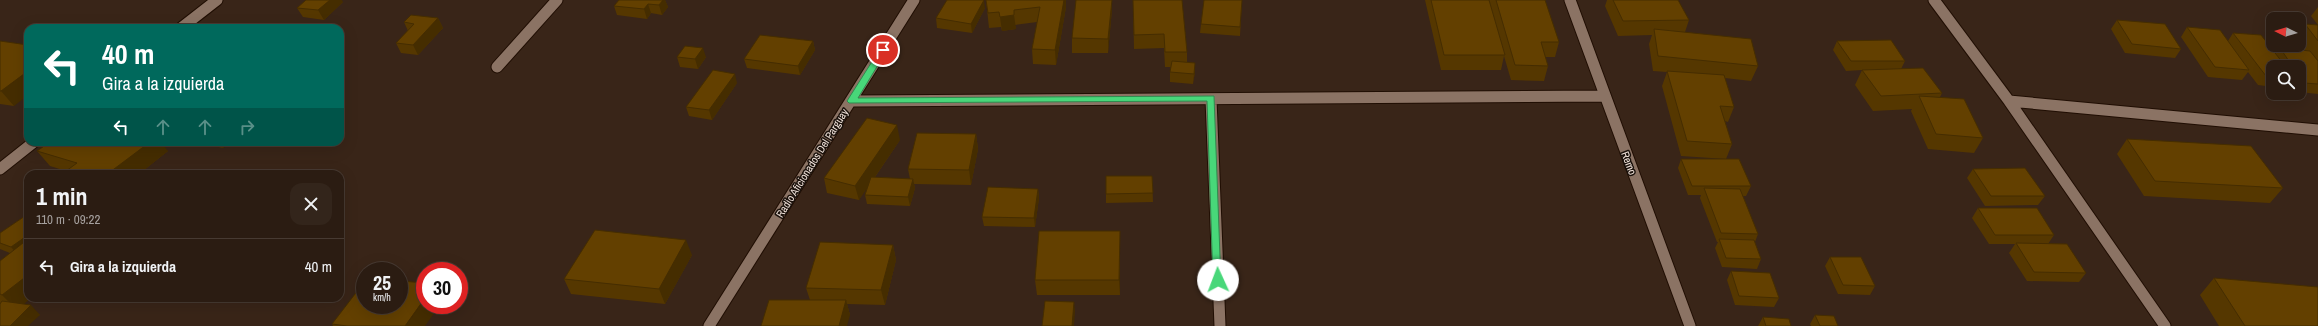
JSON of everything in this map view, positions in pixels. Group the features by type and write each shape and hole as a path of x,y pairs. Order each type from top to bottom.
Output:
{"street":[{"path":"186,24 217,0"},
{"path":"497,67 557,0"},
{"name":"Radio Aficionados Del Parguay","path":"709,326 852,101 914,0"},
{"name":"Remo","path":"1570,0 1604,96 1690,326"},
{"path":"1934,0 2009,101 2165,326"},
{"path":"852,101 1604,96"},
{"path":"1211,98 1220,326"},
{"path":"2009,101 2318,130"},
{"path":"0,169 29,146"}],"building":[{"path":"306,0 330,0 318,10 297,8"},
{"path":"619,0 663,0 659,5 648,4 644,9 614,6"},
{"path":"947,0 984,0 971,24 936,18"},
{"path":"986,0 1064,0 1055,50 1032,49 1040,7 1014,10 1014,15 1000,17 999,12 988,13"},
{"path":"1076,0 1112,0 1108,39 1072,38"},
{"path":"1133,0 1182,0 1187,52 1165,52 1164,34 1134,35"},
{"path":"1204,0 1242,0 1240,27 1201,24"},
{"path":"1431,0 1489,0 1505,55 1444,55"},
{"path":"1496,0 1545,0 1559,42 1541,42 1548,66 1515,65"},
{"path":"1613,0 1678,0 1689,20 1623,21"},
{"path":"411,15 438,18 413,45 396,43 414,24 404,22"},
{"path":"2117,20 2165,24 2181,49 2132,44"},
{"path":"2306,24 2318,25 2318,41 2306,25"},
{"path":"2187,27 2220,30 2249,70 2215,67"},
{"path":"1654,29 1751,39 1758,66 1658,56"},
{"path":"2233,33 2261,35 2266,41 2266,52 2274,52 2281,60 2266,60 2266,76"},
{"path":"760,35 813,41 798,66 744,59"},
{"path":"1891,40 1905,61 1851,61 1837,41"},
{"path":"0,41 24,44 24,74 0,91"},
{"path":"685,46 703,48 695,59 677,57"},
{"path":"2310,51 2318,61 2318,84 2306,83 2306,60 2288,60 2283,52"},
{"path":"1172,61 1195,63 1194,74 1170,72"},
{"path":"1923,68 1942,93 1881,96 1862,70"},
{"path":"713,70 735,74 709,110 686,107"},
{"path":"1667,71 1724,75 1734,107 1720,106 1732,144 1687,141"},
{"path":"1919,96 1964,99 1983,138 1936,134"},
{"path":"867,118 897,125 855,186 824,178"},
{"path":"917,133 976,134 969,170 908,169"},
{"path":"2127,139 2251,146 2283,188 2155,181"},
{"path":"44,146 145,146 113,170 67,170 77,163 37,151"},
{"path":"1681,159 1739,159 1751,186 1692,186"},
{"path":"2025,168 2045,196 1991,196 1973,169"},
{"path":"1106,176 1152,176 1153,193 1106,194"},
{"path":"871,177 913,179 908,197 865,195"},
{"path":"988,187 1038,189 1034,218 982,217"},
{"path":"1704,188 1740,189 1758,234 1721,233"},
{"path":"1978,208 2037,208 2054,235 1995,235"},
{"path":"24,217 24,238 11,247 0,243 0,233"},
{"path":"595,230 686,240 659,289 564,279"},
{"path":"1039,231 1120,231 1119,280 1035,280"},
{"path":"1719,239 1754,240 1761,259 1726,258"},
{"path":"24,242 24,278 2,295 0,294 0,261"},
{"path":"820,242 893,245 881,290 806,288"},
{"path":"2016,243 2067,244 2086,273 2034,272"},
{"path":"1830,257 1861,257 1875,286 1843,285"},
{"path":"1731,271 1770,273 1779,298 1739,296"},
{"path":"2214,278 2318,287 2318,326 2245,326"},
{"path":"408,282 416,282 416,311 405,326 347,326 332,324 356,293 356,314 408,314"},
{"path":"769,300 846,300 839,326 761,326"},
{"path":"2,301 31,305 10,326 0,326 0,304"},
{"path":"1045,301 1074,302 1072,326 1042,326"},
{"path":"1815,315 1834,316 1838,326 1820,326"},
{"path":"1763,317 1789,319 1791,326 1766,326"}],"route":[{"path":"883,50 852,101 1211,98 1218,280"}]}
